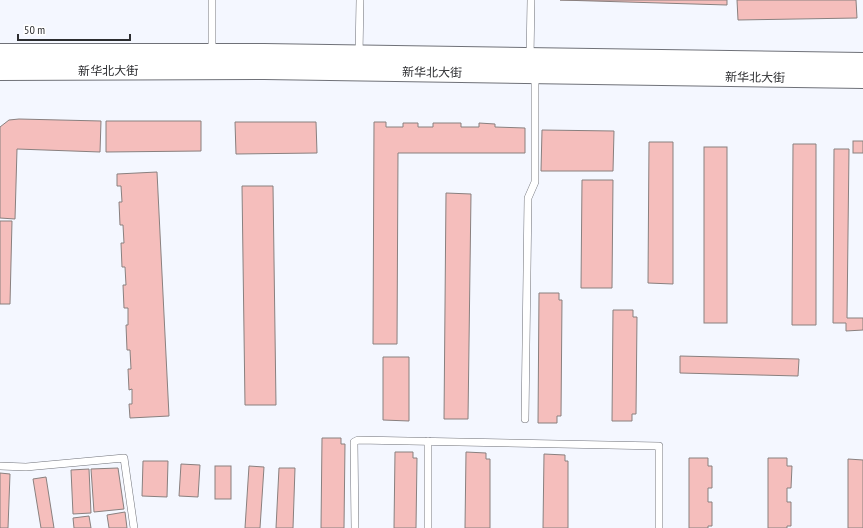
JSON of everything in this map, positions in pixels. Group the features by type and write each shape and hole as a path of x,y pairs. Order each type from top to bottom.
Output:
{"main road":[{"name":"新华北大街","path":"0,54 359,55 532,66 863,78"},
{"name":"新华北大街","path":"0,70 863,63"}],"lane":[{"path":"212,0 212,54"},
{"path":"359,55 360,0"},
{"path":"525,419 528,198 535,182 531,0"},
{"path":"355,528 354,442 358,440 659,446 659,528"},
{"path":"428,441 428,528"},
{"path":"0,466 26,467 124,458 134,528"}],"building":[{"path":"560,0 727,0 727,5"},
{"path":"737,0 856,0 857,18 738,20"},
{"path":"9,120 101,121 100,152 17,149 15,219 0,218 0,127"},
{"path":"106,121 201,121 201,151 106,152"},
{"path":"235,122 316,122 317,153 236,154"},
{"path":"374,122 386,122 386,127 403,127 403,123 418,123 418,127 433,127 433,123 461,123 461,127 479,127 479,123 495,124 495,127 525,128 525,153 398,153 397,344 373,344"},
{"path":"542,130 614,131 613,171 541,171"},
{"path":"853,141 863,141 863,153 853,153"},
{"path":"649,142 673,142 673,284 648,283"},
{"path":"793,144 816,144 816,325 792,325"},
{"path":"704,147 727,147 727,323 704,323"},
{"path":"834,149 849,149 847,318 863,318 863,330 846,331 846,323 833,323"},
{"path":"157,172 169,416 130,418 129,404 132,404 132,389 129,390 128,369 131,369 130,350 127,350 126,325 128,325 128,308 124,308 123,285 126,285 125,267 122,267 121,243 124,243 123,225 120,225 119,202 122,202 121,186 117,186 117,174"},
{"path":"582,180 613,180 612,288 581,288"},
{"path":"242,186 273,186 276,405 245,405"},
{"path":"446,193 471,194 468,419 444,419"},
{"path":"0,221 12,221 10,304 0,304"},
{"path":"539,293 559,293 559,300 562,300 561,416 557,416 557,423 538,423"},
{"path":"613,310 633,310 633,317 637,317 636,414 632,414 632,421 612,421"},
{"path":"680,356 799,359 798,376 680,373"},
{"path":"383,357 409,357 409,421 383,420"},
{"path":"322,438 341,438 341,444 345,444 344,528 321,528"},
{"path":"395,452 413,452 413,458 417,458 416,528 394,528"},
{"path":"466,452 486,453 486,459 490,459 490,528 465,528"},
{"path":"544,454 565,455 565,461 568,461 568,528 543,528"},
{"path":"689,458 708,458 708,466 712,466 712,488 708,488 708,502 712,502 712,526 708,526 708,528 689,528"},
{"path":"768,458 787,458 787,466 792,466 791,488 787,488 787,502 791,502 791,526 787,526 787,528 768,528"},
{"path":"848,459 863,460 863,528 848,528"},
{"path":"143,461 168,461 167,497 142,496"},
{"path":"181,464 200,465 198,497 179,496"},
{"path":"215,466 231,466 231,499 215,499"},
{"path":"249,466 264,467 260,528 245,528"},
{"path":"118,468 124,509 94,512 91,469"},
{"path":"279,468 295,468 293,528 276,528"},
{"path":"89,469 91,513 73,514 71,470"},
{"path":"0,473 10,474 8,528 0,528"},
{"path":"46,477 54,528 41,528 33,479"},
{"path":"125,512 127,528 109,528 107,515"},
{"path":"89,516 91,528 74,528 73,518"}]}
